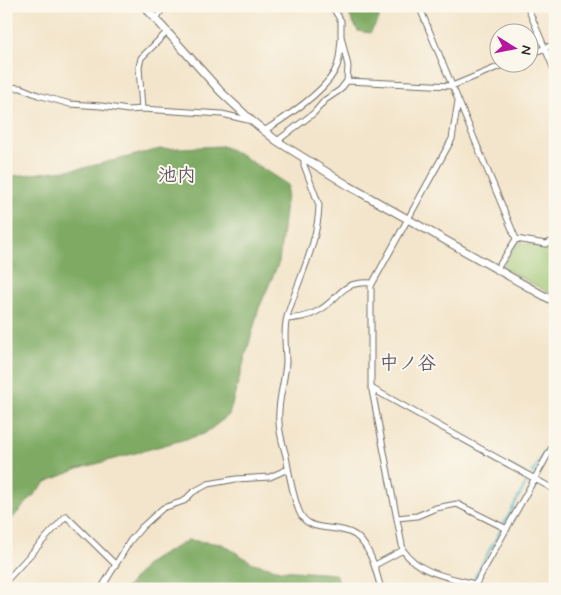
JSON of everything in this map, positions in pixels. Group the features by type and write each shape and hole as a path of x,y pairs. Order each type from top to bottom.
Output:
{"street":[{"path":"144,6 221,92 277,141 304,159 555,302"},
{"path":"156,19 160,11 166,6"},
{"path":"264,131 303,105 333,74 337,65 341,21 332,6"},
{"path":"419,6 516,238"},
{"path":"527,6 555,72"},
{"path":"142,109 139,68 141,58 167,32"},
{"path":"277,141 314,114 325,100 340,90 347,81 348,66 341,36"},
{"path":"538,51 555,44"},
{"path":"347,81 452,86 488,71"},
{"path":"6,87 21,88 70,104 128,110 142,109 222,114 252,121"},
{"path":"458,101 452,139 372,283 371,388 403,550 424,570 474,586 504,527 555,442"},
{"path":"304,159 304,165 318,205 318,212 315,241 287,319 286,364 278,422 293,494 302,517 311,525 340,530 354,535 362,543 374,565 381,589"},
{"path":"516,238 546,244 555,240"},
{"path":"497,270 516,238"},
{"path":"287,319 299,318 318,311 351,284 372,283"},
{"path":"371,388 555,490"},
{"path":"101,589 122,552 142,527 163,508 184,501 189,494 208,484 236,478 270,478 288,469"},
{"path":"398,518 417,516 436,508 457,504 504,527"},
{"path":"6,581 66,516 115,564"},
{"path":"374,565 403,550"}],"green space":[{"path":"344,6 379,6 379,19 370,33 358,31"},
{"path":"222,146 238,153 288,185 279,262 259,308 229,415 204,434 78,469 46,482 6,525 6,177 83,168 160,149"},
{"path":"518,242 547,247 555,244 555,296 502,267"},
{"path":"188,540 222,544 253,563 280,570 335,574 344,589 125,589 148,563"}],"waterway":[{"path":"532,474 555,433"},
{"path":"473,580 528,480"}],"district":[{"name":"池内","path":"177,174"},
{"name":"中ノ谷","path":"408,362"}]}
